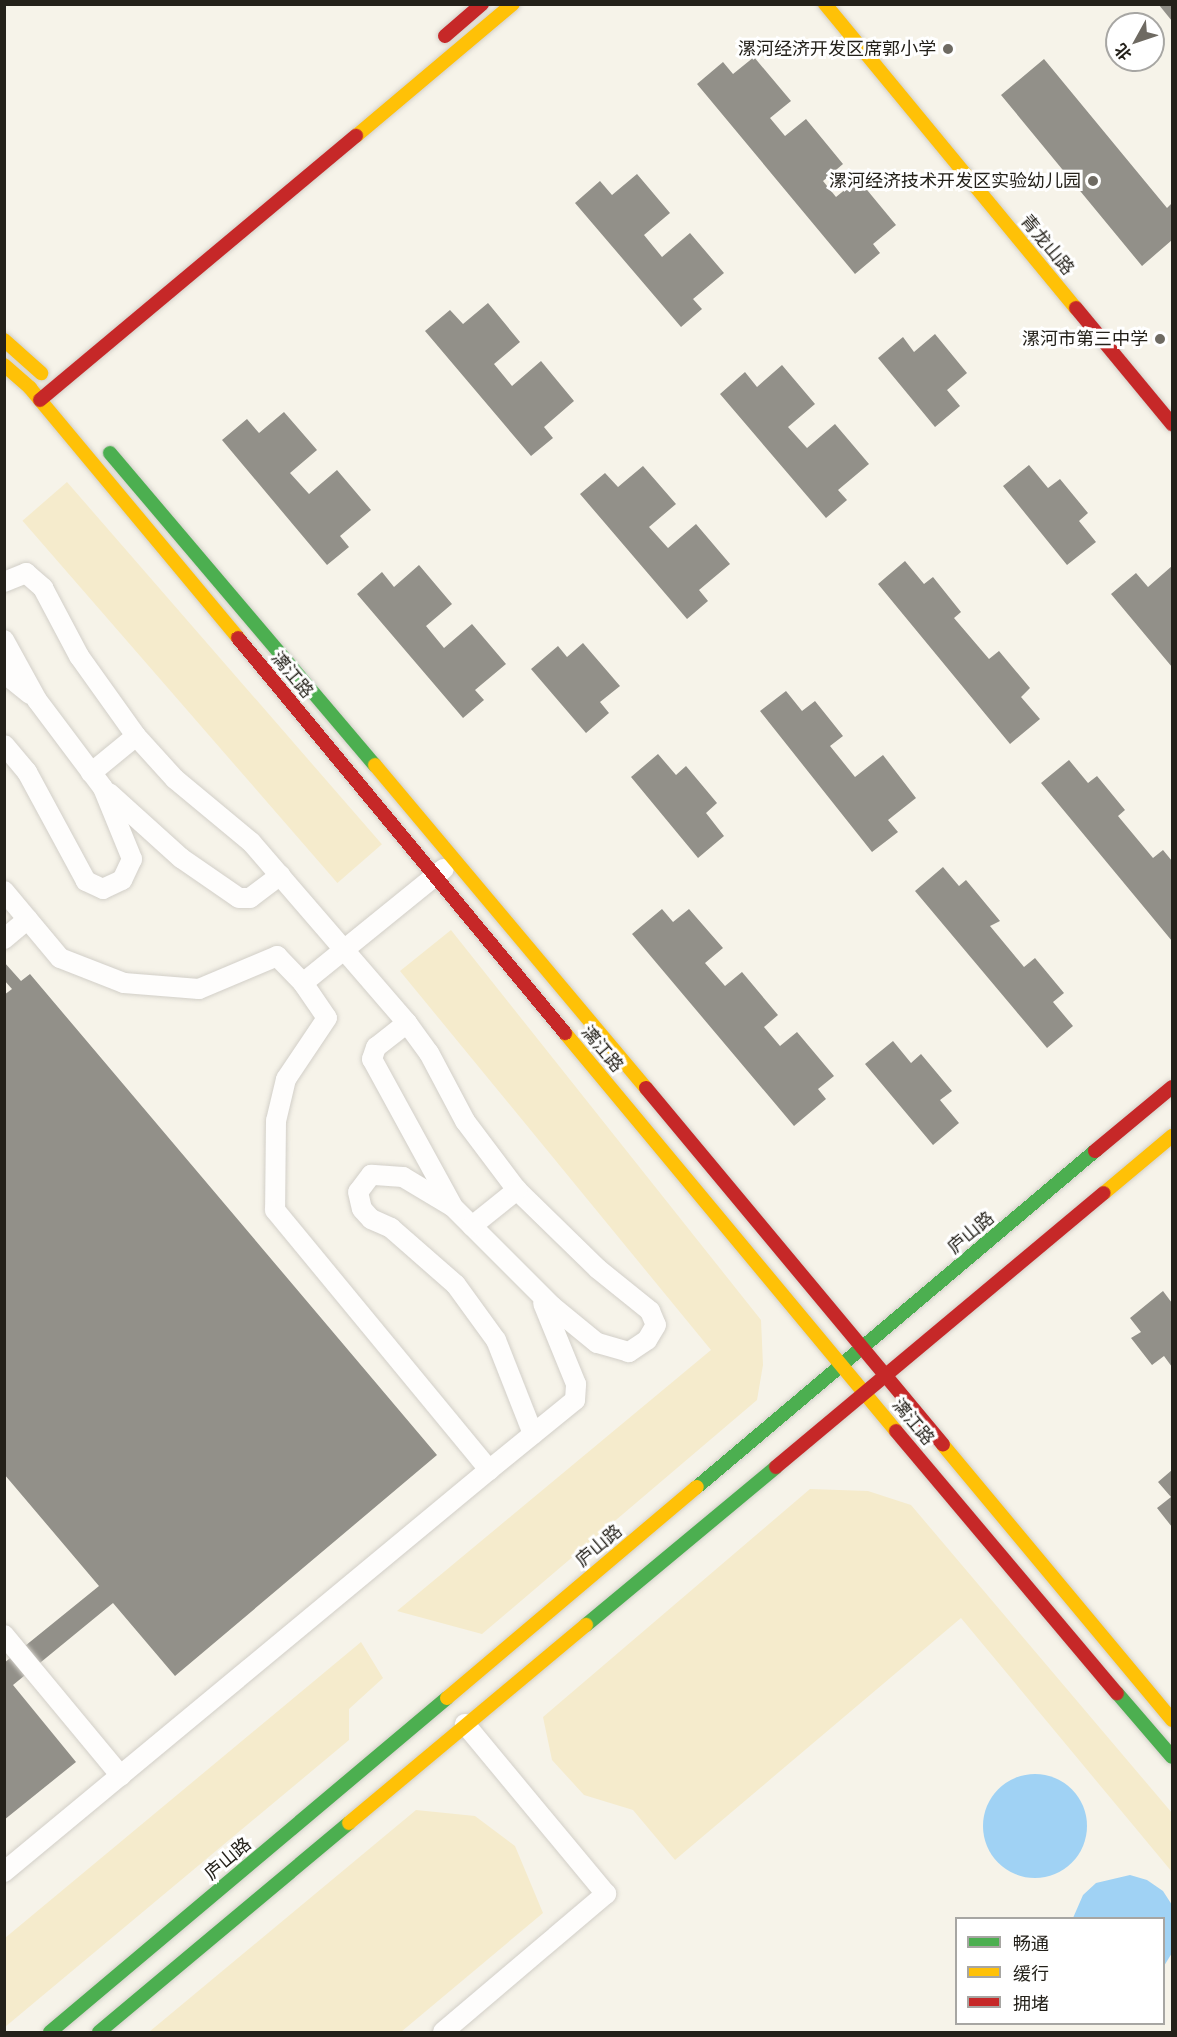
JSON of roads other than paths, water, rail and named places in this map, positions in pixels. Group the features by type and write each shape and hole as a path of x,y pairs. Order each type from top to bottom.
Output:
{"street":[{"path":"436,43 482,4"},
{"path":"40,400 59,393 513,4"},
{"name":"青龙山路","path":"825,4 1173,424"},
{"path":"4,340 49,372 59,393"},
{"name":"漓江路","path":"4,365 30,388 863,1392 1173,1756"},
{"path":"30,388 49,372"},
{"name":"漓江路","path":"101,443 455,859 883,1376 1173,1720"},
{"path":"4,582 26,573 43,588 79,656 136,736 176,779 251,842 407,1023 429,1053 465,1120 517,1190 598,1269 650,1311 656,1325 647,1340 629,1352 597,1343 538,1292 453,1207 403,1177 371,1175 358,1192 362,1209 371,1219 391,1228 456,1285 496,1340 533,1434"},
{"path":"5,643 37,700 92,773 104,788 152,833 239,898 250,898 280,875"},
{"path":"4,673 37,700"},
{"path":"92,773 136,736"},
{"path":"4,745 27,772 86,881 103,890 122,880 132,859 104,788"},
{"path":"129,852 152,833"},
{"path":"303,983 455,859"},
{"path":"4,891 60,958 124,983 200,989 277,956 303,983 327,1018 286,1079 276,1121 275,1210 489,1470"},
{"path":"4,939 28,919"},
{"path":"407,1023 376,1047 372,1059 425,1160 453,1207"},
{"name":"庐山路","path":"99,2032 842,1365 1173,1087"},
{"name":"庐山路","path":"50,2032 863,1392 1173,1136"},
{"path":"403,1177 425,1160"},
{"path":"472,1226 517,1190"},
{"path":"4,1872 575,1400 576,1383 538,1292"},
{"path":"562,1345 580,1330"},
{"path":"4,1635 121,1776"},
{"path":"443,2032 606,1894 455,1712"}],"water":[{"path":"1035,1774 1055,1778 1072,1789 1083,1806 1087,1826 1083,1846 1072,1863 1055,1874 1035,1878 1015,1874 998,1863 987,1846 983,1826 987,1806 998,1789 1015,1778"},
{"path":"1130,1875 1147,1880 1163,1891 1172,1905 1172,1953 1165,1964 1165,1917 1073,1917 1083,1895 1096,1883"}],"place":[{"name":"漯河经济开发区席郭小学","path":"948,49"},
{"name":"漯河经济技术开发区实验幼儿园","path":"1093,181"},
{"name":"漯河市第三中学","path":"1160,339"}]}
